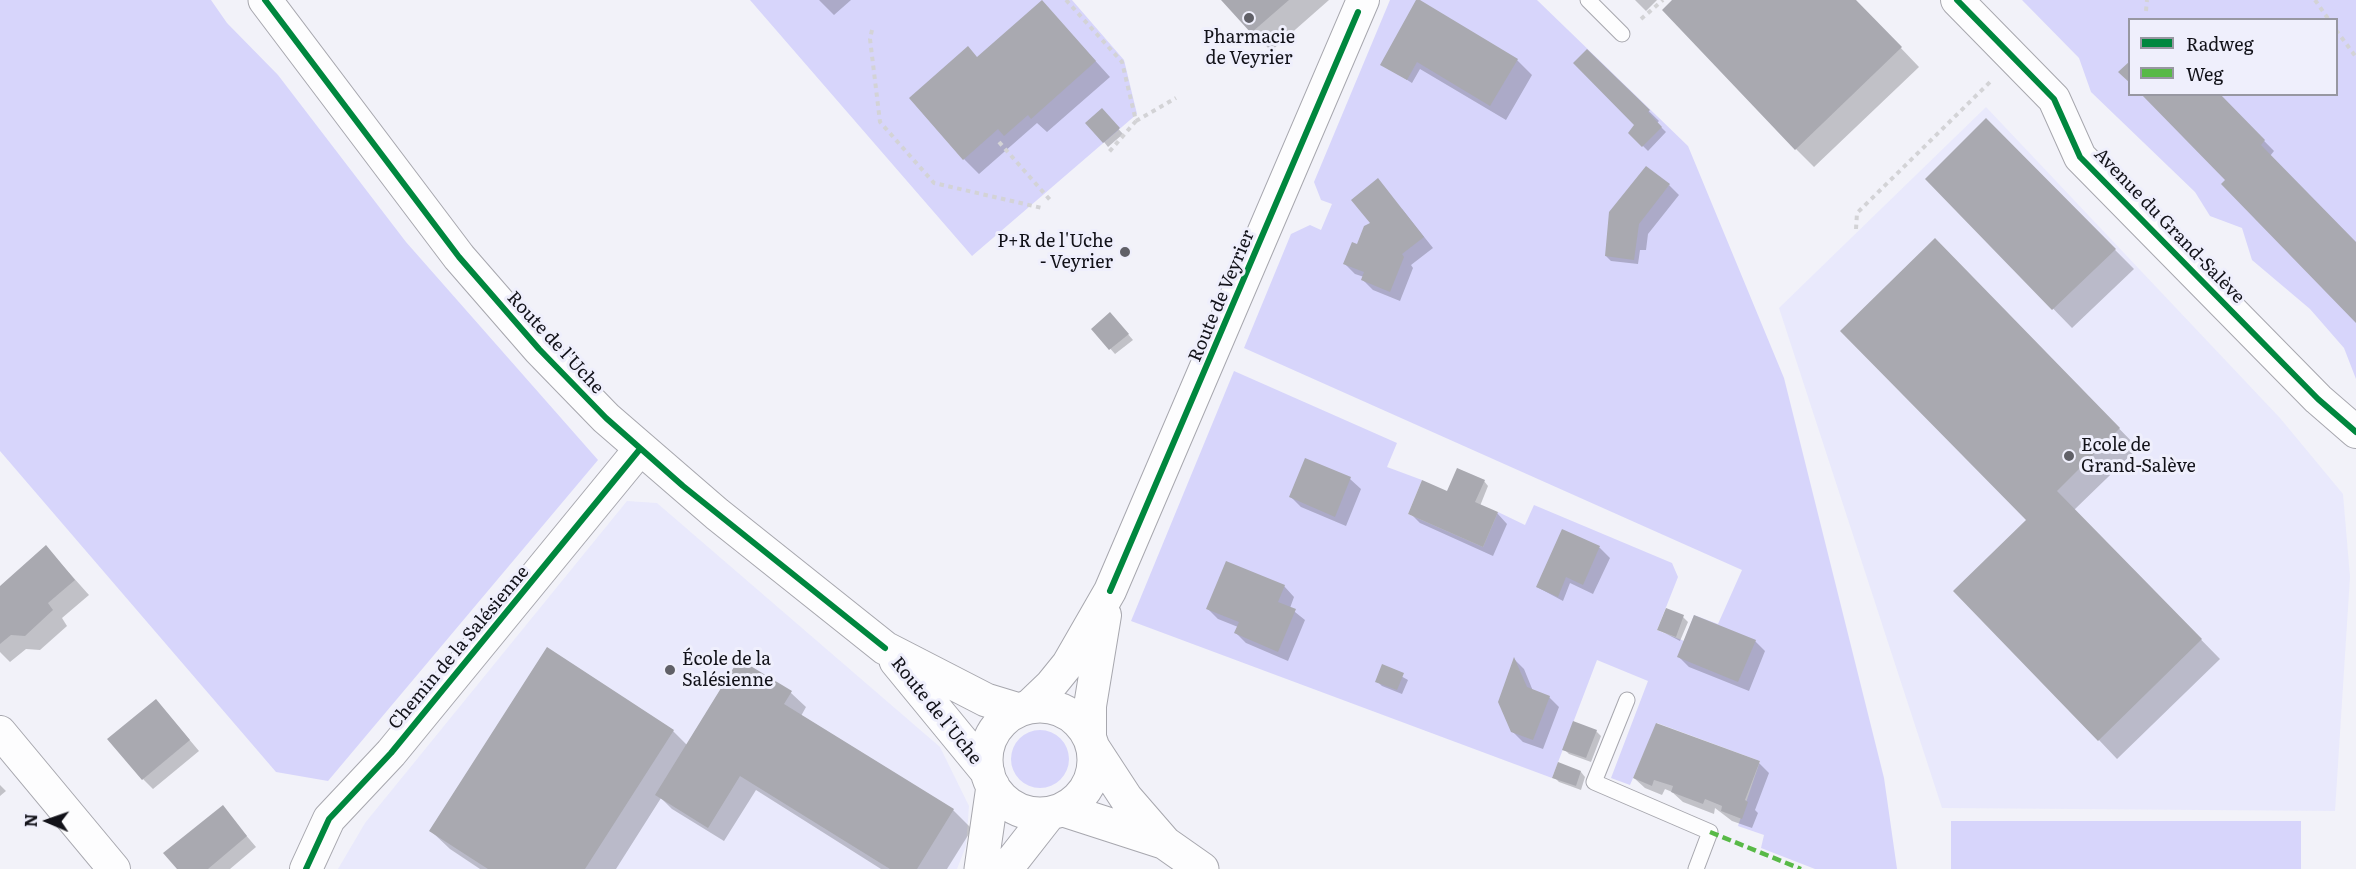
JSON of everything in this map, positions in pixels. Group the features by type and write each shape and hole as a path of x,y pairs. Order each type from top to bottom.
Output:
{"street":[{"name":"Route de l'Uche","path":"264,0 493,299 606,418 717,514 885,648 986,700 1024,708"},
{"name":"Route de Veyrier","path":"1024,708 1051,685 1068,664 1110,591 1364,0"},
{"name":"Avenue du Grand-Salève","path":"1957,0 2054,99 2080,156 2319,399 2356,432"},
{"name":"Chemin de la Salésienne","path":"306,869 329,819 391,753 640,449"},
{"name":"Route de Veyrier","path":"1092,743 1090,706 1110,591"},
{"name":"Route de l'Uche","path":"885,648 990,780"},
{"path":"981,869 990,780 986,760 992,736 1008,716 1024,708 1058,708 1076,719 1126,798 1165,843 1202,869"},
{"path":"0,732 114,869"},
{"path":"1006,869 1057,812 1086,791 1092,778 1092,743"},
{"path":"990,780 1000,797 1017,809 1036,815 1057,812 1165,843"}],"lane":[{"path":"1588,0 1622,34"},
{"path":"1628,700 1594,782 1710,832 1696,869"}],"path":[{"path":"1066,0 1122,62 1136,121"},
{"path":"1659,4 1663,0"},
{"path":"2146,11 2147,0"},
{"path":"2315,0 2328,18"},
{"path":"872,30 870,39 880,122 934,183 1042,208"},
{"path":"2338,31 2356,57"},
{"path":"1856,229 1857,213 1992,80"},
{"path":"1109,152 1136,121 1176,98"},
{"path":"999,142 1051,201"}],"shaded area":[{"path":"0,0 211,0 227,23 278,75 406,242 598,460 328,781 276,772 0,451"},
{"path":"750,0 1072,0 1124,60 1137,114 972,256"},
{"path":"1390,0 1537,0 1688,146 1784,378 1884,778 1897,869 1815,869 1761,848 1764,835 1738,826 1760,761 1657,723 1630,785 1611,778 1648,681 1597,660 1552,778 1131,621 1234,371 1397,443 1387,467 1422,480 1408,514 1483,547 1498,512 1525,525 1534,505 1672,563 1678,577 1657,630 1684,641 1694,615 1718,624 1742,570 1244,348 1291,234 1310,225 1321,230 1332,204 1321,200 1314,182"},
{"path":"2022,0 2356,0 2356,379 2344,348 2310,309 2252,260 2242,228 2210,216 2195,192 2091,92 2079,58"},
{"name":"Ecole de Grand-Salève","path":"1986,107 2280,418 2343,494 2350,577 2335,811 1942,808 1779,308"},
{"name":"École de la Salésienne","path":"627,501 657,503 940,747 969,806 966,846 957,869 338,869 365,823"},
{"path":"1034,730 1046,730 1061,738 1069,753 1069,765 1061,780 1046,788 1034,788 1019,780 1011,765 1011,753 1019,738"},
{"path":"1951,821 2301,821 2301,869 1951,869"}],"building":[{"path":"1042,0 1096,61 1031,119 1028,115 1004,136 998,129 963,160 909,98 968,46 977,57"},
{"path":"1221,0 1289,0 1251,33"},
{"path":"1416,0 1420,0 1518,59 1490,106 1417,62 1407,80 1380,65"},
{"path":"1672,0 1856,0 1902,47 1795,150 1662,10"},
{"path":"1587,49 1650,110 1648,112 1662,127 1642,147 1628,133 1634,125 1573,63"},
{"path":"2128,63 2128,81 2118,72"},
{"path":"2143,96 2222,96 2265,140 2261,145 2356,242 2356,323 2221,184 2225,180"},
{"path":"1102,108 1120,128 1103,143 1085,123"},
{"path":"1986,118 2116,249 2052,310 1925,179"},
{"path":"1646,166 1670,184 1639,224 1634,260 1605,256 1609,212"},
{"path":"1378,178 1424,237 1402,254 1404,257 1390,292 1361,280 1364,272 1343,264 1352,242 1357,244 1364,226 1370,223 1351,200"},
{"path":"1935,238 2120,428 2057,491 2202,639 2098,741 1953,591 2026,520 1840,331"},
{"path":"1110,312 1129,334 1109,350 1091,329"},
{"path":"1305,458 1351,477 1335,517 1289,497"},
{"path":"1457,468 1485,480 1475,502 1498,512 1483,547 1408,514 1422,480 1447,491"},
{"path":"1562,529 1600,546 1583,585 1566,577 1558,597 1536,587"},
{"path":"46,545 75,580 48,603 53,610 25,636 11,635 0,644 0,586"},
{"path":"1226,561 1285,585 1278,602 1296,609 1278,652 1234,633 1239,622 1206,609"},
{"path":"1666,608 1684,615 1676,637 1657,630"},
{"path":"1694,615 1756,640 1738,682 1677,657"},
{"path":"547,647 674,730 585,869 488,869 429,831"},
{"path":"1514,657 1527,687 1550,696 1533,740 1511,732 1498,702"},
{"path":"739,659 792,691 784,704 954,809 917,869 890,869 740,776 708,828 655,795"},
{"path":"1382,664 1404,673 1397,690 1375,682"},
{"path":"156,699 190,740 142,780 107,739"},
{"path":"1573,721 1597,730 1586,758 1562,750"},
{"path":"1656,723 1760,761 1745,800 1748,802 1742,819 1721,811 1722,806 1705,799 1703,804 1671,792 1673,786 1654,780 1652,786 1633,778"},
{"path":"1558,762 1581,771 1576,786 1552,778"},
{"path":"223,805 247,836 208,869 177,869 163,853"}],"marked path":[{"path":"1710,832 1801,869"}],"cycle path":[{"path":"265,0 459,257 539,349 606,418 683,486 885,648"},
{"path":"1957,0 2054,99 2080,157 2318,399 2356,432"},
{"path":"1110,591 1358,12"},
{"path":"306,869 329,819 391,753 640,449"}],"place":[{"name":"Pharmacie de Veyrier","path":"1249,18"},
{"name":"P+R de l'Uche - Veyrier","path":"1125,252"},
{"name":"Ecole de Grand-Salève","path":"2069,456"},
{"name":"École de la Salésienne","path":"670,670"}]}
